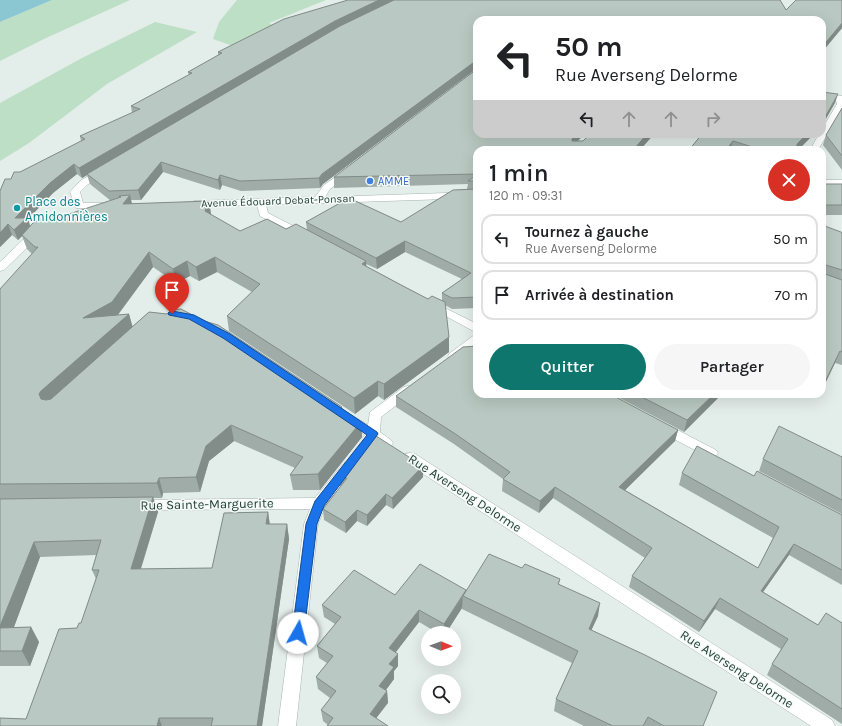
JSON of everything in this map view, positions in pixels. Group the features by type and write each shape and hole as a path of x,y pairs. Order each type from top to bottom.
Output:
{"street":[{"path":"826,130 841,104 841,96 828,96"},
{"path":"79,206 75,192 86,180 107,168"},
{"path":"318,200 327,187 352,168"},
{"path":"826,183 842,182"},
{"name":"Avenue Édouard Debat-Ponsan","path":"181,204 473,195"},
{"path":"261,202 263,214 312,240"},
{"path":"71,214 79,206 118,206"},
{"path":"0,268 30,237 45,227"},
{"path":"423,300 473,327"},
{"path":"443,364 473,342"},
{"path":"287,726 311,524 319,504 373,434 375,415 418,383"},
{"name":"Rue Averseng Delorme","path":"335,409 826,726"},
{"path":"648,420 724,460"},
{"name":"Rue Sainte-Marguerite","path":"125,505 319,504"}],"green space":[{"path":"52,0 130,0 46,38 0,61 0,22"},
{"path":"237,0 326,0 269,23 303,44 270,59 213,39 219,22"},
{"path":"155,22 197,32 107,84 29,143 0,161 0,103 82,58"}],"water":[{"path":"0,0 52,0 0,22"}],"building":[{"path":"348,0 379,0 335,21 79,168 74,164 50,183 15,218 27,218 14,230 8,224 0,233 0,191 5,179 11,179 14,172 20,172 85,139 80,136 140,109 131,106 192,73 188,72 222,53 218,52 284,19"},
{"path":"394,0 780,0 786,10 796,0 842,0 842,23 826,42 826,16 473,16 473,63 322,174 319,178 240,181 220,175 218,180 161,162 138,190 109,191 87,174 340,26"},
{"path":"473,72 473,138 573,138 572,141 583,141 586,138 644,138 637,146 473,146 473,174 334,177"},
{"path":"826,92 838,94 826,115"},
{"path":"842,108 842,156 826,135"},
{"path":"699,138 803,138 796,146 749,146 733,141 729,146 692,146"},
{"path":"826,184 842,184 842,205 826,205"},
{"path":"473,189 473,297 452,298 442,293 471,273 405,241 376,258 306,222 349,198 401,222 453,190"},
{"path":"130,195 123,204 209,201 205,211 240,231 267,219 286,229 296,224 366,261 362,264 401,285 428,299 432,296 445,302 449,337 384,384 378,381 354,398 227,316 260,284 215,257 196,267 187,261 173,269 149,252 112,302 83,318 129,314 41,391 39,394 41,399 51,399 149,312 167,314 171,310 181,309 204,321 218,325 342,407 341,408 361,422 318,474 290,475 303,457 231,425 206,446 196,477 159,478 157,483 0,484 0,289 38,247 35,247 22,235 33,223 48,215 66,215 121,197 119,196"},
{"path":"826,226 841,232 842,234 842,270 826,265"},
{"path":"826,274 842,280 842,352 840,351 826,380"},
{"path":"473,346 473,398 618,398 678,430 619,487 758,568 779,527 682,473 697,446 754,476 757,471 842,515 842,570 794,544 761,591 818,625 826,613 842,623 842,709 772,664 788,639 720,598 704,621 632,576 652,548 555,487 540,501 503,479 510,472 454,433 396,396 463,347"},
{"path":"644,398 710,398 687,420"},
{"path":"779,426 842,457 842,500 763,459"},
{"path":"373,434 423,466 392,498 386,494 367,515 357,510 345,522 323,509 347,478 339,478"},
{"path":"153,497 131,569 212,568 224,513 268,512 266,524 287,524 257,726 211,726 213,718 159,718 157,726 0,726 0,718 26,719 59,629 77,628 79,623 81,623 99,570 92,570 101,540 34,542 0,626 0,499"},
{"path":"489,554 522,568 525,564 560,579 558,584 600,603 589,629 645,655 717,692 703,726 664,726 648,717 643,726 613,726 556,699 578,651 463,596"},
{"path":"420,564 466,590 444,624 419,610 389,648 398,654 389,664 394,667 379,686 387,691 370,714 388,726 327,726 333,718 321,710 336,691 316,677 333,656 317,646 341,617 322,605 354,570 395,595"},
{"path":"31,627 22,651 0,651 0,628"}],"place":[{"name":"AMME","path":"370,181"},
{"name":"Place des Amidonnières","path":"17,208"}],"route":[{"path":"172,314 191,316 226,336 373,434 360,453 319,504 311,524 298,633"}]}
